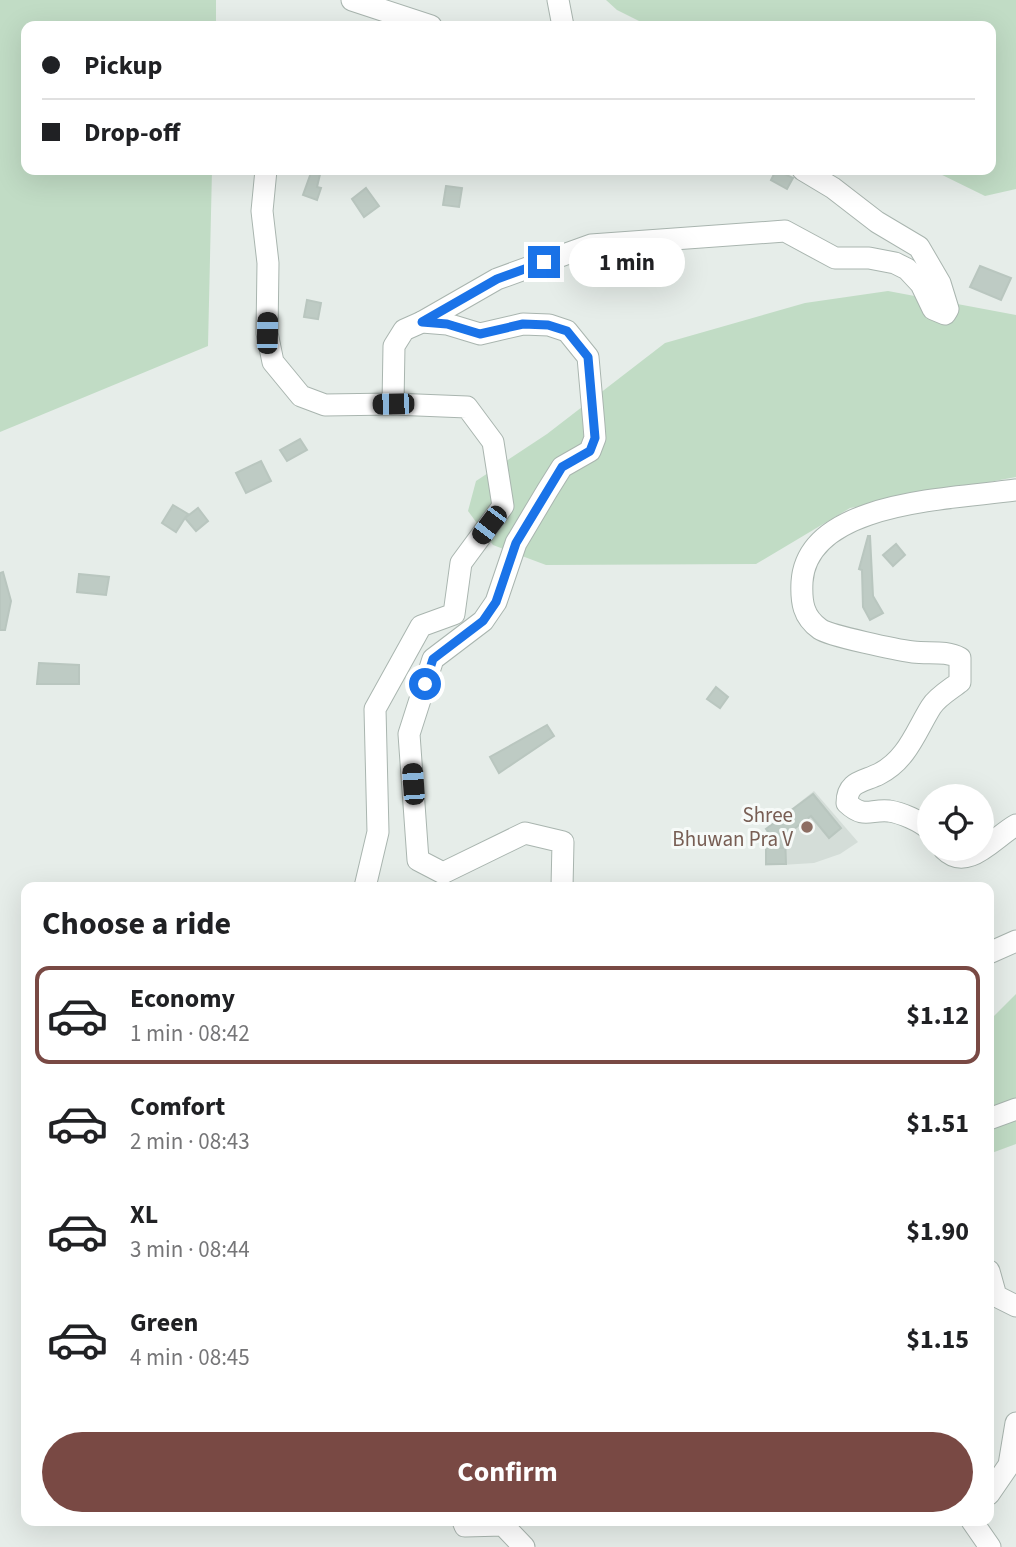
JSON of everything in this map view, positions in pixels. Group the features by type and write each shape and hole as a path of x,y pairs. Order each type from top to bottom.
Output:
{"street":[{"path":"352,0 416,21"},
{"path":"558,0 563,21"},
{"path":"266,175 262,211 268,263 267,333 274,362 301,396 325,405 467,407 493,442 503,506 461,563 454,614 421,626 375,709 378,832 366,882"},
{"path":"393,404 394,346 404,330 497,279 591,245 785,231 835,258 869,258 895,263 907,269 921,284 933,309 945,314 947,309 940,284 919,247 877,222 811,175"},
{"path":"422,322 447,324 480,334 523,324 548,325 567,331 588,357 595,438 590,451 562,467 516,543 496,602 483,621 433,659 409,734 418,860 443,873 524,833 563,842 562,882"},
{"path":"917,822 888,811 871,814 855,810 847,803 847,793 853,785 881,773 899,760 921,730 932,704 960,682 960,658 952,654 912,652 822,630 805,614 801,596 803,568 821,540 846,522 892,508 1016,490"},
{"path":"994,841 1016,825"},
{"path":"994,951 1016,941"},
{"path":"994,1117 1016,1109"},
{"path":"994,1289 996,1296 1016,1306"},
{"path":"994,1487 1009,1465 1016,1423"},
{"path":"504,1526 524,1547"},
{"path":"975,1526 990,1547"}],"shaded area":[{"name":"Shree Bhuwan Pra V","path":"814,791 858,842 840,854 814,863 765,866 766,829"}],"green space":[{"path":"0,0 216,0 216,21 21,21 21,175 212,175 208,346 0,432"},
{"path":"606,0 1016,0 1016,189 985,196 942,175 996,175 996,21 639,21 617,10"},
{"path":"888,291 1016,315 1016,477 850,508 756,564 546,565 493,545 468,511 476,481 547,434 665,343 805,303"},
{"path":"1016,994 1016,1144 994,1152 994,1016"}],"building":[{"path":"310,175 320,175 317,187 321,188 317,200 303,195"},
{"path":"774,175 793,178 787,189 771,180"},
{"path":"446,186 462,188 459,207 443,205"},
{"path":"366,188 379,206 364,217 352,199"},
{"path":"980,266 1011,278 1001,300 970,287"},
{"path":"307,300 321,303 318,319 304,317"},
{"path":"300,439 307,450 287,461 280,450"},
{"path":"261,461 271,481 246,493 236,473"},
{"path":"173,505 188,514 176,532 162,523"},
{"path":"198,508 208,521 196,531 185,518"},
{"path":"868,536 873,596 883,613 870,620 863,607 862,570 859,569"},
{"path":"896,544 905,555 893,566 883,555"},
{"path":"3,572 11,601 5,630 0,630 0,573"},
{"path":"79,574 109,577 106,595 77,592"},
{"path":"39,663 79,665 79,684 37,684"},
{"path":"716,687 728,697 720,708 707,699"},
{"path":"547,725 554,736 499,773 490,757"},
{"path":"813,794 841,828 829,838 811,816 785,836 786,864 766,864 766,848 782,848 766,829"}],"place":[{"name":"Shree Bhuwan Pra V","path":"807,827"}],"route":[{"path":"425,684 433,659 483,621 496,602 516,543 547,491 562,467 590,451 595,438 588,357 567,331 548,325 523,324 480,334 447,324 422,322 497,279 544,262"}]}
